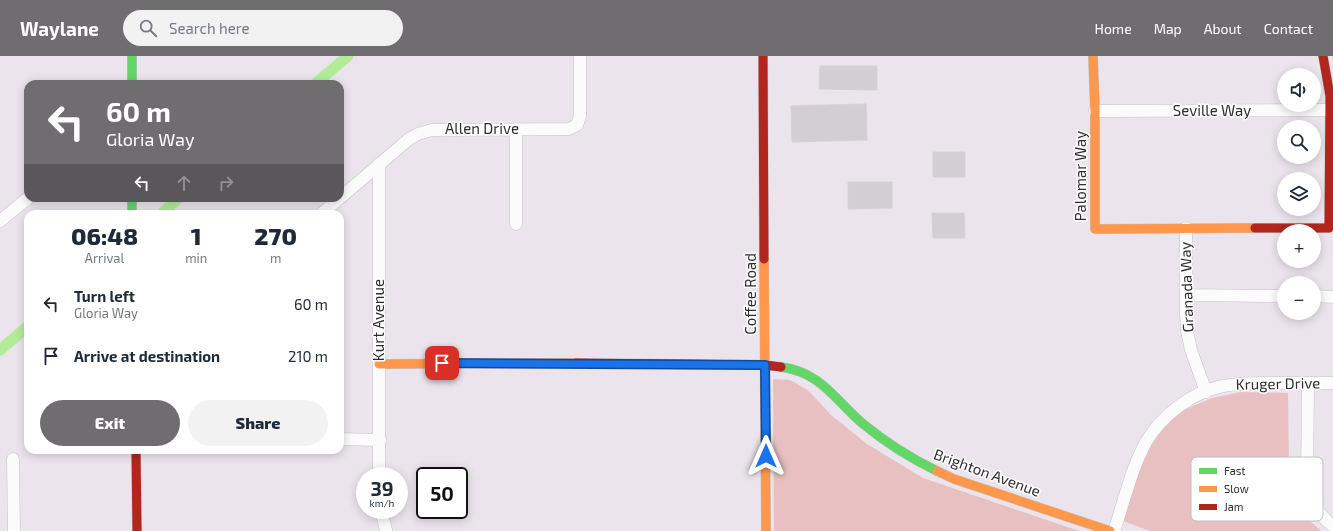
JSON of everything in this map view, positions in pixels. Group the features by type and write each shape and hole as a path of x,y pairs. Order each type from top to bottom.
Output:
{"street":[{"path":"132,56 132,80"},
{"name":"Allen Drive","path":"344,195 409,139 418,134 432,130 569,129 577,125 580,116 580,56"},
{"name":"Coffee Road","path":"763,56 766,531"},
{"name":"Palomar Way","path":"1093,56 1095,111 1095,229 1186,228"},
{"path":"1186,228 1329,228 1330,110 1328,78 1323,56"},
{"name":"Seville Way","path":"1095,111 1330,110"},
{"path":"516,130 516,224"},
{"name":"Kurt Avenue","path":"379,164 379,467"},
{"path":"0,221 24,201"},
{"name":"Allen Drive","path":"326,210 335,202"},
{"name":"Granada Way","path":"1186,228 1187,332 1206,392"},
{"path":"1186,296 1277,296"},
{"path":"1321,296 1333,297"},
{"name":"Brighton Avenue","path":"379,364 530,363 765,365 801,371 822,383 846,408 884,441 931,469 954,479 1110,531"},
{"name":"Kruger Drive","path":"1114,531 1137,460 1147,442 1167,417 1182,405 1206,392 1222,386 1241,383 1333,383"},
{"path":"1307,457 1308,383"},
{"path":"344,439 380,440"},
{"path":"136,454 137,531"},
{"path":"14,459 14,531"},
{"path":"383,519 386,530"},
{"path":"1323,519 1333,526"}],"shaded area":[{"path":"773,379 790,380 809,391 831,415 867,444 923,478 1079,531 774,531"},
{"path":"1241,392 1288,393 1289,457 1191,457 1191,521 1310,521 1321,531 1150,531 1123,521 1145,451 1161,425 1184,410 1212,398"}],"building":[{"path":"820,66 877,66 877,90 819,89"},
{"path":"866,104 867,140 792,142 791,106"},
{"path":"933,152 965,152 965,177 933,177"},
{"path":"848,182 892,182 892,208 848,209"},
{"path":"932,213 964,213 965,238 933,238"}],"waterway":[{"path":"320,80 348,56"},
{"path":"166,210 174,202"},
{"path":"0,350 24,329"}],"traffic: fast":[{"path":"132,56 132,80"},
{"path":"132,202 132,210"},
{"path":"781,367 795,370 817,381 862,423 880,437 917,461 937,471"}],"traffic: slow":[{"path":"1093,56 1095,111 1095,229 1255,228"},
{"path":"764,259 766,531"},
{"path":"379,364 576,363"},
{"path":"937,471 954,479 1110,531"}],"traffic: jam":[{"path":"763,56 764,259"},
{"path":"1255,228 1329,228 1330,96 1323,56"},
{"path":"576,363 765,365 781,367"},
{"path":"136,454 137,531"}],"route":[{"path":"442,363 765,365 766,456"}]}
